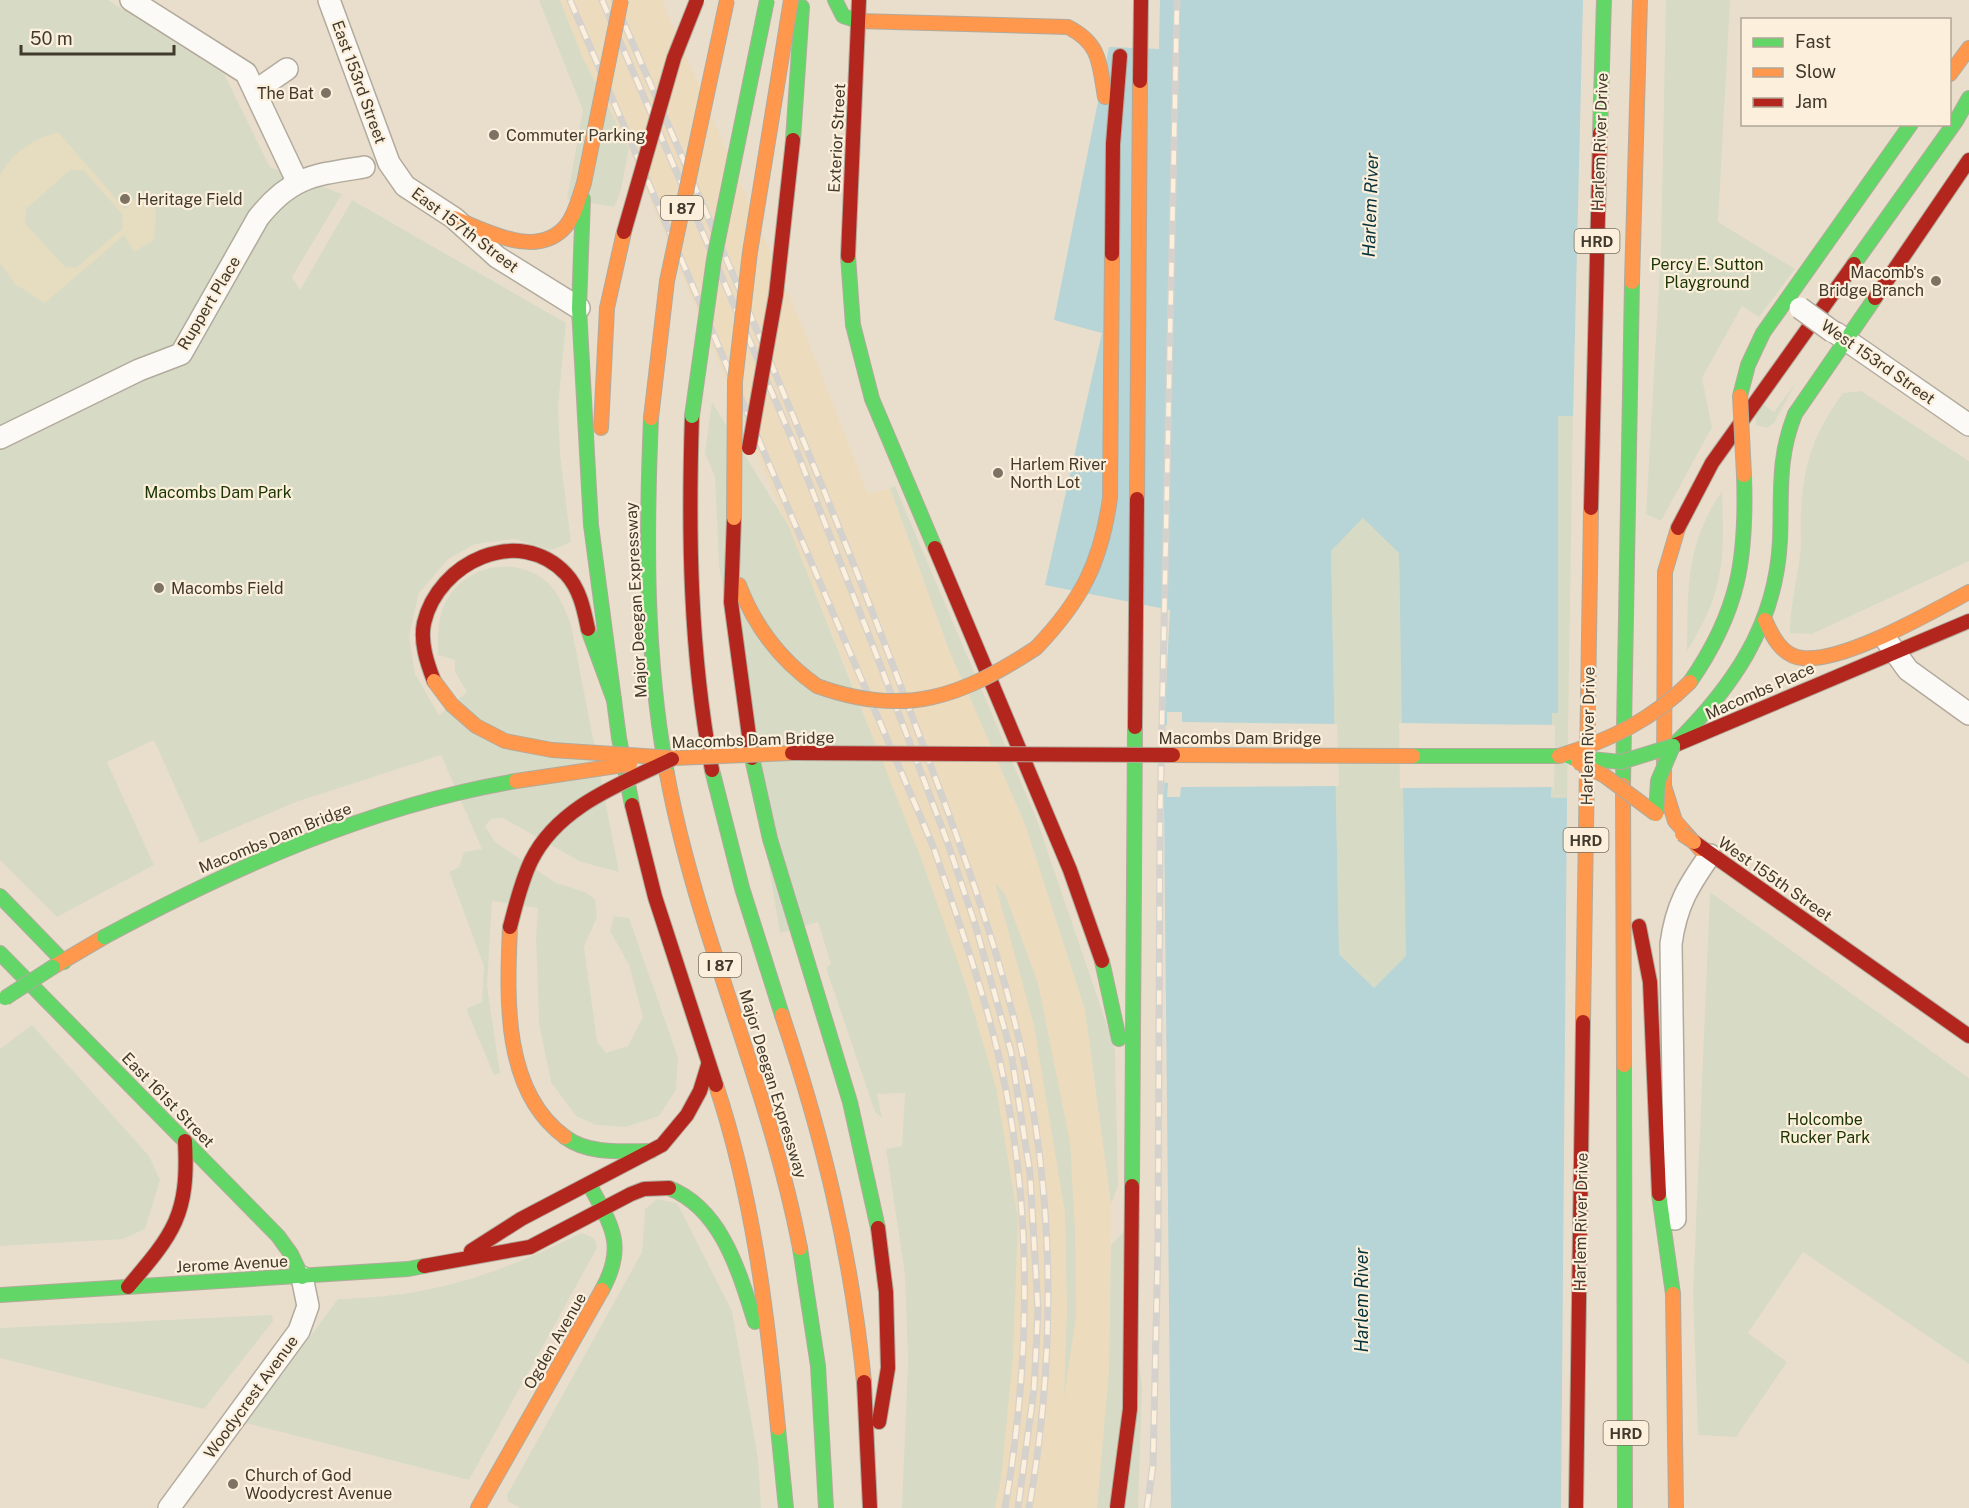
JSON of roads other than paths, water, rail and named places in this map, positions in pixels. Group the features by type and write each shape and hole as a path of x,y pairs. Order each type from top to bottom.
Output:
{"main road":[{"path":"454,218 522,242 536,243 549,240 566,226 584,183 621,0"},
{"path":"602,586 604,525 601,445 607,308 624,232 674,58 697,0"},
{"name":"Major Deegan Expressway","path":"727,0 667,280 651,418 648,503 651,628 656,694 667,771 694,884 770,1124 800,1240 822,1392 826,1508"},
{"name":"Major Deegan Expressway","path":"768,0 712,259 699,342 692,417 692,597 697,671 709,748 732,852 832,1181 847,1254 860,1343 870,1477 870,1508"},
{"path":"791,0 752,241 735,381 731,602 751,753 770,839 855,1120 881,1248 888,1368 870,1477"},
{"path":"734,518 763,381 786,213 803,0"},
{"path":"836,0 843,16 858,21 1036,24 1068,27 1085,36 1092,43 1102,71 1113,144"},
{"name":"Exterior Street","path":"859,0 848,256 853,325 872,399 1070,870 1092,930 1113,1006 1132,1120"},
{"path":"1117,1508 1130,1409 1141,0"},
{"name":"Harlem River Drive","path":"1576,1508 1591,482 1604,0"},
{"name":"HRD","path":"1625,1508 1627,1359 1623,844 1626,484 1640,0"},
{"path":"732,563 755,621 784,661 817,686 838,696 859,700 905,702 972,686 1016,662 1036,648 1074,604 1097,563 1104,542 1110,498 1113,144 1120,45"},
{"path":"1951,73 1969,48"},
{"path":"1953,119 1969,98"},
{"path":"1953,119 1969,113"},
{"path":"1614,783 1690,682 1720,634 1739,586 1746,539 1740,396 1753,351 1793,303 1910,126"},
{"path":"1948,126 1712,463 1690,499 1672,541 1664,590 1664,786 1666,801 1677,825 1692,843 1969,1037"},
{"path":"1559,756 1602,762 1631,760 1674,746 1690,734 1723,696 1736,677 1765,620 1780,559 1779,469 1783,442 1840,336 1969,160"},
{"name":"Major Deegan Expressway","path":"584,183 579,308 585,452 591,525 602,586 614,700 643,853 708,1065 734,1141 747,1197 767,1307 771,1373"},
{"path":"614,700 572,583 556,565 519,551 494,553 478,557 455,570 438,589 424,624 425,654 434,681 463,716 490,734 514,743 552,750 674,758"},
{"name":"Macombs Place","path":"1765,620 1776,642 1801,658 1827,655 1882,633 1969,592"},
{"name":"Macombs Place","path":"1690,734 1733,723 1969,621"},
{"path":"1559,756 1603,742 1641,725 1672,701 1690,682"},
{"path":"1656,814 1658,781 1674,746"},
{"name":"Macombs Dam Bridge","path":"3,1000 104,937 214,879 295,845 363,821 433,800 503,783 674,758 751,753 1559,756"},
{"name":"West 155th Street","path":"1559,756 1589,767 1614,783 1969,1037"},
{"path":"651,1151 609,1151 573,1143 551,1129 541,1119 527,1093 519,1062 510,994 510,927 523,876 540,844 553,827 576,808 674,758"},
{"path":"1623,844 1650,982 1658,1187 1673,1294 1676,1508"},
{"path":"0,896 58,965"},
{"name":"East 161st Street","path":"0,953 278,1236 302,1277"},
{"name":"Jerome Avenue","path":"463,1256 521,1219 651,1151 671,1136 687,1116 700,1091 708,1065"},
{"path":"128,1287 164,1245 179,1221 189,1179 185,1141"},
{"name":"Ogden Avenue","path":"482,1507 613,1270 617,1247 603,1209 589,1184"},
{"name":"Jerome Avenue","path":"0,1295 408,1269 463,1256 535,1245 639,1191 653,1187 676,1189 697,1201 717,1231 736,1269 771,1373"},
{"path":"771,1373 786,1508"},
{"path":"1578,1400 1590,1465"}],"street":[{"path":"131,0 246,73 297,181"},
{"name":"East 153rd Street","path":"329,0 388,163"},
{"path":"255,92 287,69"},
{"name":"East 157th Street","path":"388,163 405,186 454,218 497,257 579,308"},
{"name":"Ruppert Place","path":"0,438 139,370 181,354 258,218 273,199 297,181 364,167"},
{"name":"West 153rd Street","path":"1793,303 1969,425"},
{"path":"1882,633 1893,653 1908,670 1969,714"},
{"path":"1673,1294 1675,1189 1671,944 1676,910 1692,880 1710,855"},
{"name":"Woodycrest Avenue","path":"169,1508 299,1331 308,1306 302,1277"}],"water":[{"name":"Harlem River","path":"1160,0 1583,0 1573,416 1558,416 1558,713 1552,713 1551,798 1567,798 1561,1508 1171,1508 1164,802 1165,707 1170,610 1045,585 1102,333 1054,320 1109,47 1159,49","holes":["1363,518 1399,553 1406,956 1374,988 1339,954 1331,551"]}],"railway":[{"path":"570,0 933,846 984,1000 1009,1109 1018,1166 1022,1223 1024,1280 1020,1395 1005,1508"},
{"path":"602,0 792,439 873,646 947,841 975,924 1011,1052 1030,1173 1038,1310 1034,1389 1018,1508"},
{"path":"614,0 757,330 860,579 963,853 1009,999 1032,1105 1046,1220 1048,1278 1044,1393 1029,1508"},
{"path":"1147,1508 1153,1465 1158,1243 1160,820 1177,0"}],"place":[{"name":"The Bat","path":"326,93"},
{"name":"Commuter Parking","path":"494,135"},
{"name":"Heritage Field","path":"125,199"},
{"name":"Macomb's Bridge Branch","path":"1936,281"},
{"name":"Harlem River North Lot","path":"998,473"},
{"name":"Macombs Field","path":"159,588"},
{"name":"Church of God Woodycrest Avenue","path":"233,1484"}],"park label":[{"name":"Percy E. Sutton Playground","path":"1707,273"},
{"name":"Macombs Dam Park","path":"218,492"},
{"name":"Holcombe Rucker Park","path":"1825,1128"}]}
